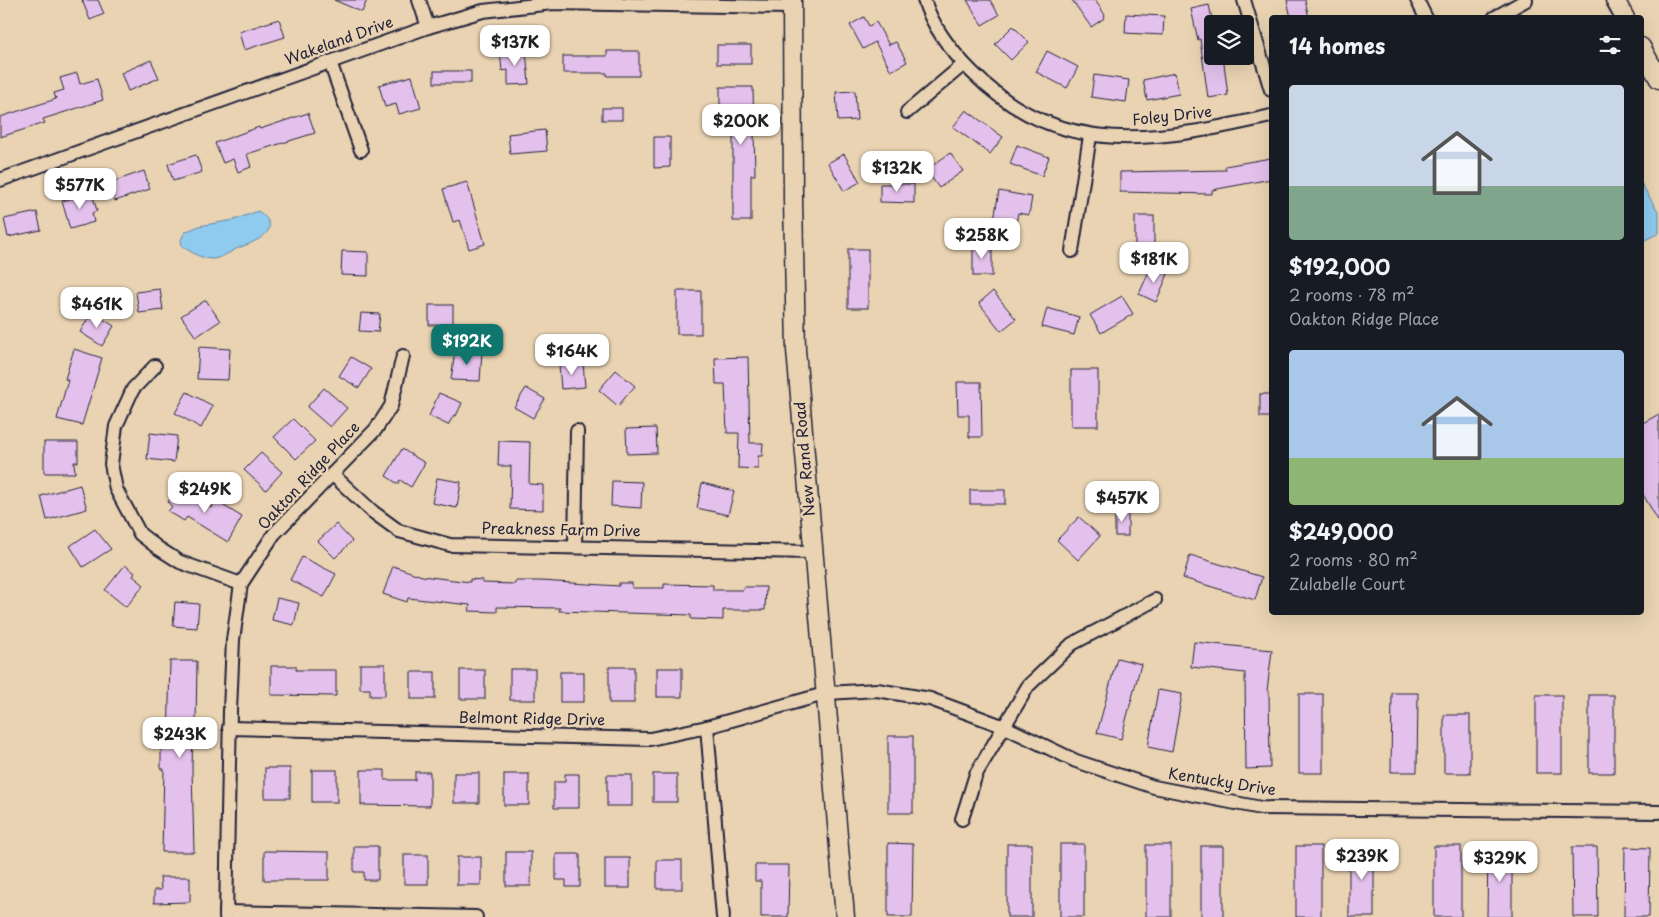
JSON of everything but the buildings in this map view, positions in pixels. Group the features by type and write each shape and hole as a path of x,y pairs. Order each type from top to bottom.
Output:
{"street":[{"path":"419,0 428,26"},
{"name":"Foley Drive","path":"924,0 946,44 992,93 1028,116 1090,136 1143,138 1210,130 1269,116"},
{"path":"1244,0 1269,83"},
{"path":"1417,0 1424,15"},
{"path":"1499,15 1526,0"},
{"path":"1615,0 1623,15"},
{"name":"Wakeland Drive","path":"0,180 428,26 483,11 553,4 792,4"},
{"name":"New Rand Road","path":"792,4 792,199 796,350 813,552 828,693 836,830 845,917"},
{"path":"1644,52 1659,79"},
{"path":"330,62 361,150"},
{"path":"907,112 964,64"},
{"path":"1072,251 1090,136"},
{"name":"Oakton Ridge Place","path":"226,915 229,728 233,640 242,584 274,534 376,430 391,406 403,356"},
{"path":"155,366 133,389 116,426 111,464 116,489 140,534 158,548 180,562 242,584"},
{"path":"575,547 578,431"},
{"name":"Preakness Farm Drive","path":"332,474 373,512 399,531 422,539 450,544 813,552"},
{"path":"962,819 976,774 1028,686 1072,644 1155,600"},
{"name":"Kentucky Drive","path":"828,693 877,690 930,699 1005,727 1076,761 1154,787 1261,808 1659,812"},
{"name":"Belmont Ridge Drive","path":"229,728 650,739 706,727 828,693"},
{"path":"706,727 723,917"},
{"path":"226,915 476,917"}],"water":[{"path":"1644,188 1659,213 1659,233 1644,240"},
{"path":"258,211 266,218 269,230 259,239 224,256 211,259 196,254 182,246 181,240 185,232 199,226 234,220"}]}
